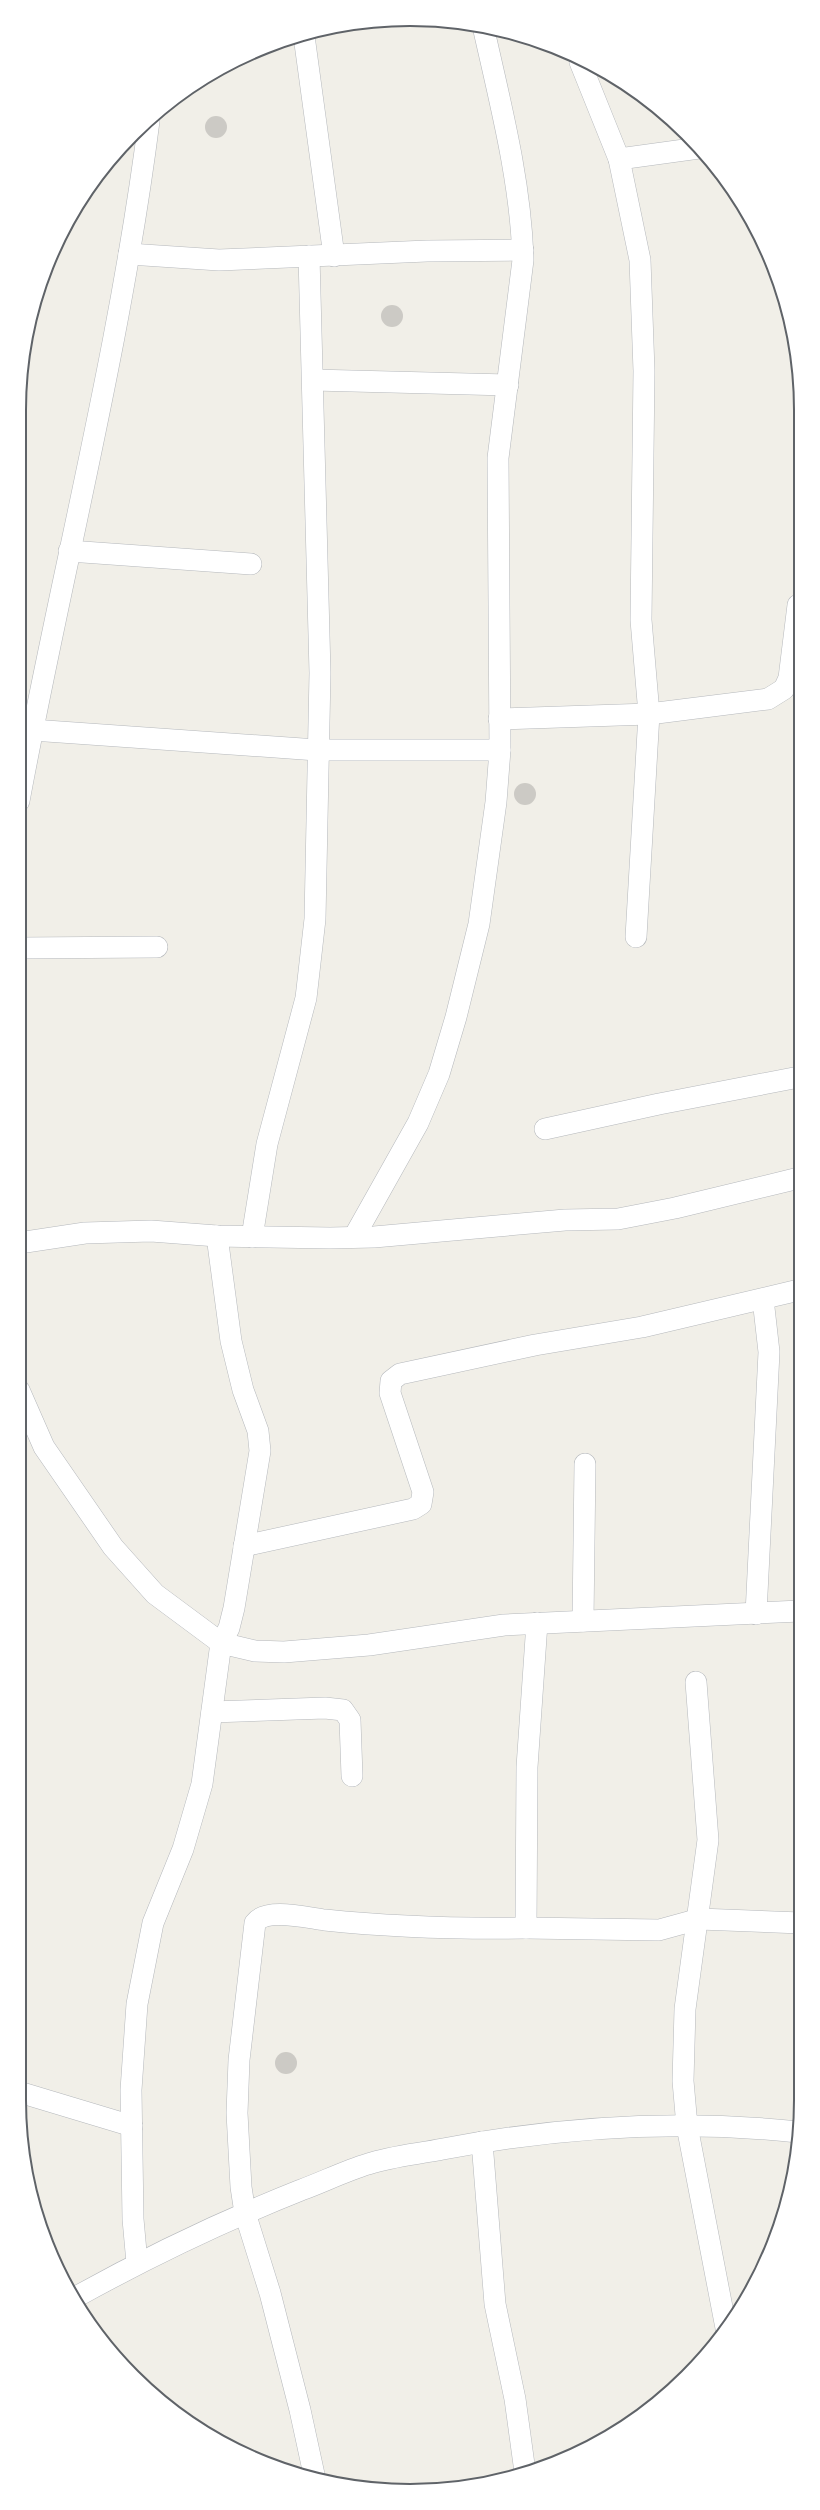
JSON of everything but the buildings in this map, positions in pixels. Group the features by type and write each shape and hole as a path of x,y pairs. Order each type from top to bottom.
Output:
{"street":[{"path":"354,1238 418,1123 439,1074 454,1024 479,924 496,802 500,750 498,458 508,385 523,250 522,228 511,164 484,33"},
{"path":"305,41 334,256"},
{"path":"582,67 619,159 640,260 644,371 641,620 649,714 636,937"},
{"path":"148,129 129,254 103,402 26,728 317,750 500,750"},
{"path":"619,159 692,149"},
{"path":"129,254 219,260 427,251 523,250"},
{"path":"252,1237 267,1144 306,998 315,919 318,828 317,750 320,673 309,256"},
{"path":"313,380 508,385"},
{"path":"69,551 251,564"},
{"path":"499,719 649,714 757,701 778,695 784,689 789,678 794,637"},
{"path":"26,948 157,947"},
{"path":"545,1129 660,1104 794,1078"},
{"path":"26,1242 85,1233 151,1231 217,1236 354,1238 565,1220 618,1219 675,1208 794,1179"},
{"path":"137,2263 133,2219 131,2090 137,2004 153,1923 184,1849 202,1784 221,1642 229,1628 234,1608 260,1451 258,1431 243,1390 230,1341 217,1236"},
{"path":"244,1546 413,1509 421,1504 423,1492 390,1393 391,1381 400,1374 535,1345 642,1326 794,1291"},
{"path":"756,1614 768,1352 763,1299"},
{"path":"26,1406 44,1447 113,1547 155,1594 221,1642 255,1651 284,1652 369,1645 497,1626 794,1611"},
{"path":"583,1621 585,1464"},
{"path":"526,1928 527,1767 536,1623"},
{"path":"696,1682 708,1840 699,1919 685,2009 683,2081 687,2126 724,2320"},
{"path":"212,1712 325,1708 343,1710 350,1720 352,1776"},
{"path":"313,2472 270,2293 245,2212 238,2152 238,2060 253,1927 257,1919 278,1914 371,1925 450,1929 526,1928 659,1930 699,1919 794,1923"},
{"path":"26,2094 132,2126"},
{"path":"79,2295 137,2263 245,2212 368,2164 482,2142 580,2128 687,2126 769,2129 792,2131"},
{"path":"482,2142 495,2304 515,2399 524,2467"}]}
